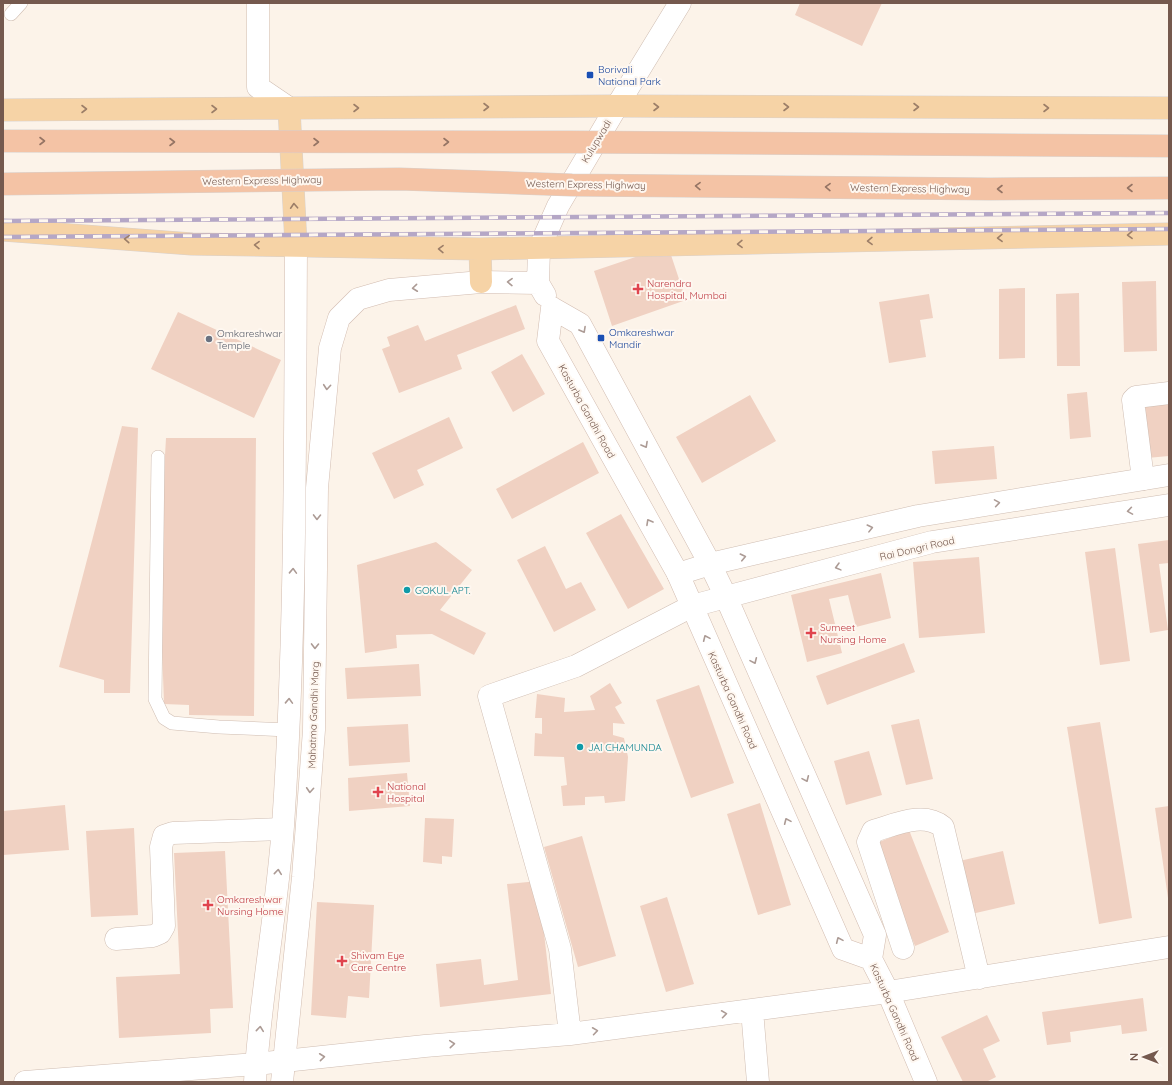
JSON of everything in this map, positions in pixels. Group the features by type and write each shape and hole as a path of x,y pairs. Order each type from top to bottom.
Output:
{"highway":[{"path":"3,141 570,142 1169,146"},
{"name":"Western Express Highway","path":"3,184 399,178 588,185 990,189 1169,188"}],"main road":[{"path":"3,110 617,106 1169,108"},
{"path":"289,108 296,245"},
{"path":"3,230 192,244 296,245 352,248 480,249 539,249 1169,234"},
{"path":"480,249 481,282"}],"street":[{"path":"258,3 258,86 289,108"},
{"name":"Kulupwadi","path":"538,282 539,249 558,206 680,3"},
{"path":"256,1073 282,829 288,730 295,490 296,245"},
{"name":"Mahatma Gandhi Marg","path":"283,1072 303,878 314,730 317,488 330,348 339,318 358,299 390,290 481,282 538,282"},
{"path":"538,282 552,308 580,324 710,564 726,597 875,935 870,958"},
{"name":"Kasturba Gandhi Road","path":"552,308 548,341 678,574 843,949 870,958 888,992 926,1082"},
{"path":"1143,479 1133,400 1136,396 1169,393"},
{"path":"678,574 710,564 918,516 1169,475"},
{"path":"1070,491 1073,520"},
{"name":"Rai Dongri Road","path":"570,1034 560,949 489,696 576,666 692,606 932,542 1169,505"},
{"path":"903,948 868,842 873,831 917,819 928,819 937,822 943,827 979,978"},
{"path":"116,939 153,936 160,933 164,926 161,847 164,836 173,833 282,829"},
{"path":"25,1082 283,1072 425,1046 570,1034 888,992 1169,947"},
{"path":"752,1010 758,1082"}],"lane":[{"path":"11,14 21,3"},
{"path":"158,457 155,699 164,718 172,723 218,727 288,730"}],"building":[{"path":"800,3 882,3 862,46 795,15"},
{"path":"668,246 686,300 612,326 594,271"},
{"path":"1156,281 1157,351 1124,352 1122,282"},
{"path":"1025,288 1025,358 999,359 999,289"},
{"path":"1079,293 1080,366 1057,366 1056,294"},
{"path":"929,294 933,318 920,320 926,357 889,363 879,302"},
{"path":"516,305 525,329 457,355 462,369 399,393 382,349 390,346 387,337 418,325 425,341"},
{"path":"178,312 281,360 254,418 151,369"},
{"path":"522,354 545,394 513,412 491,372"},
{"path":"1087,392 1091,437 1070,439 1067,394"},
{"path":"750,395 776,441 702,483 676,437"},
{"path":"1169,399 1169,456 1147,458 1137,402"},
{"path":"449,417 463,448 417,470 424,485 394,499 372,453"},
{"path":"122,426 138,428 130,693 104,693 104,680 59,667"},
{"path":"166,438 256,438 254,716 189,715 189,705 164,704 159,561"},
{"path":"583,442 599,473 512,519 496,489"},
{"path":"994,446 997,479 935,484 932,451"},
{"path":"621,514 664,589 628,609 586,533"},
{"path":"1169,540 1169,563 1159,564 1168,630 1150,633 1138,544"},
{"name":"GOKUL APT.","path":"436,542 472,570 440,610 486,633 474,655 432,634 396,635 397,648 365,653 357,565"},
{"path":"545,546 566,589 581,582 596,610 554,632 517,560"},
{"path":"1115,548 1130,661 1100,665 1085,552"},
{"path":"979,557 985,633 919,638 913,562"},
{"path":"881,573 891,618 856,627 848,595 829,599 842,653 807,662 791,595"},
{"path":"904,643 915,672 827,705 816,676"},
{"path":"419,664 421,696 347,699 345,668"},
{"name":"JAI CHAMUNDA","path":"610,683 622,703 615,707 625,724 613,723 613,735 624,738 628,757 625,801 605,803 604,796 585,797 585,805 563,806 561,786 567,785 564,757 534,756 535,733 542,734 542,718 535,718 537,694 565,698 564,712 595,710 590,696"},
{"path":"699,685 734,783 691,798 656,700"},
{"path":"919,719 933,779 906,785 891,725"},
{"path":"1100,722 1132,918 1099,924 1067,727"},
{"path":"408,724 410,762 349,766 347,727"},
{"path":"869,751 882,795 846,805 834,761"},
{"path":"407,773 410,806 349,811 348,778"},
{"path":"760,803 791,905 758,915 727,814"},
{"path":"65,805 69,850 3,855 3,811"},
{"path":"1169,806 1169,898 1168,898 1155,808"},
{"path":"425,818 454,819 452,857 442,856 442,864 423,862"},
{"path":"134,828 138,915 91,917 86,831"},
{"path":"909,830 949,932 915,946 874,844"},
{"path":"582,836 616,956 578,967 544,847"},
{"path":"225,851 233,1008 210,1009 211,1033 119,1038 116,977 180,974 174,853"},
{"path":"1003,851 1015,904 967,915 955,862"},
{"path":"538,881 551,994 440,1007 436,964 481,959 484,985 518,980 507,884"},
{"path":"667,897 694,984 666,992 640,906"},
{"path":"317,902 374,905 369,998 348,996 346,1018 311,1015"},
{"path":"1143,998 1147,1031 1122,1034 1121,1025 1070,1032 1071,1042 1047,1045 1042,1012"},
{"path":"987,1015 1000,1041 983,1049 996,1077 986,1082 963,1082 941,1037"}],"railway":[{"path":"3,221 1169,213"},
{"path":"3,237 1169,229"}],"place":[{"name":"Borivali National Park","path":"590,75"},
{"name":"Narendra Hospital, Mumbai","path":"638,289"},
{"name":"Omkareshwar Mandir","path":"601,338"},
{"name":"Omkareshwar Temple","path":"209,339"},
{"name":"GOKUL APT.","path":"407,590"},
{"name":"Sumeet Nursing Home","path":"811,633"},
{"name":"JAI CHAMUNDA","path":"580,747"},
{"name":"National Hospital","path":"378,792"},
{"name":"Omkareshwar Nursing Home","path":"208,905"},
{"name":"Shivam Eye Care Centre","path":"342,961"}]}
